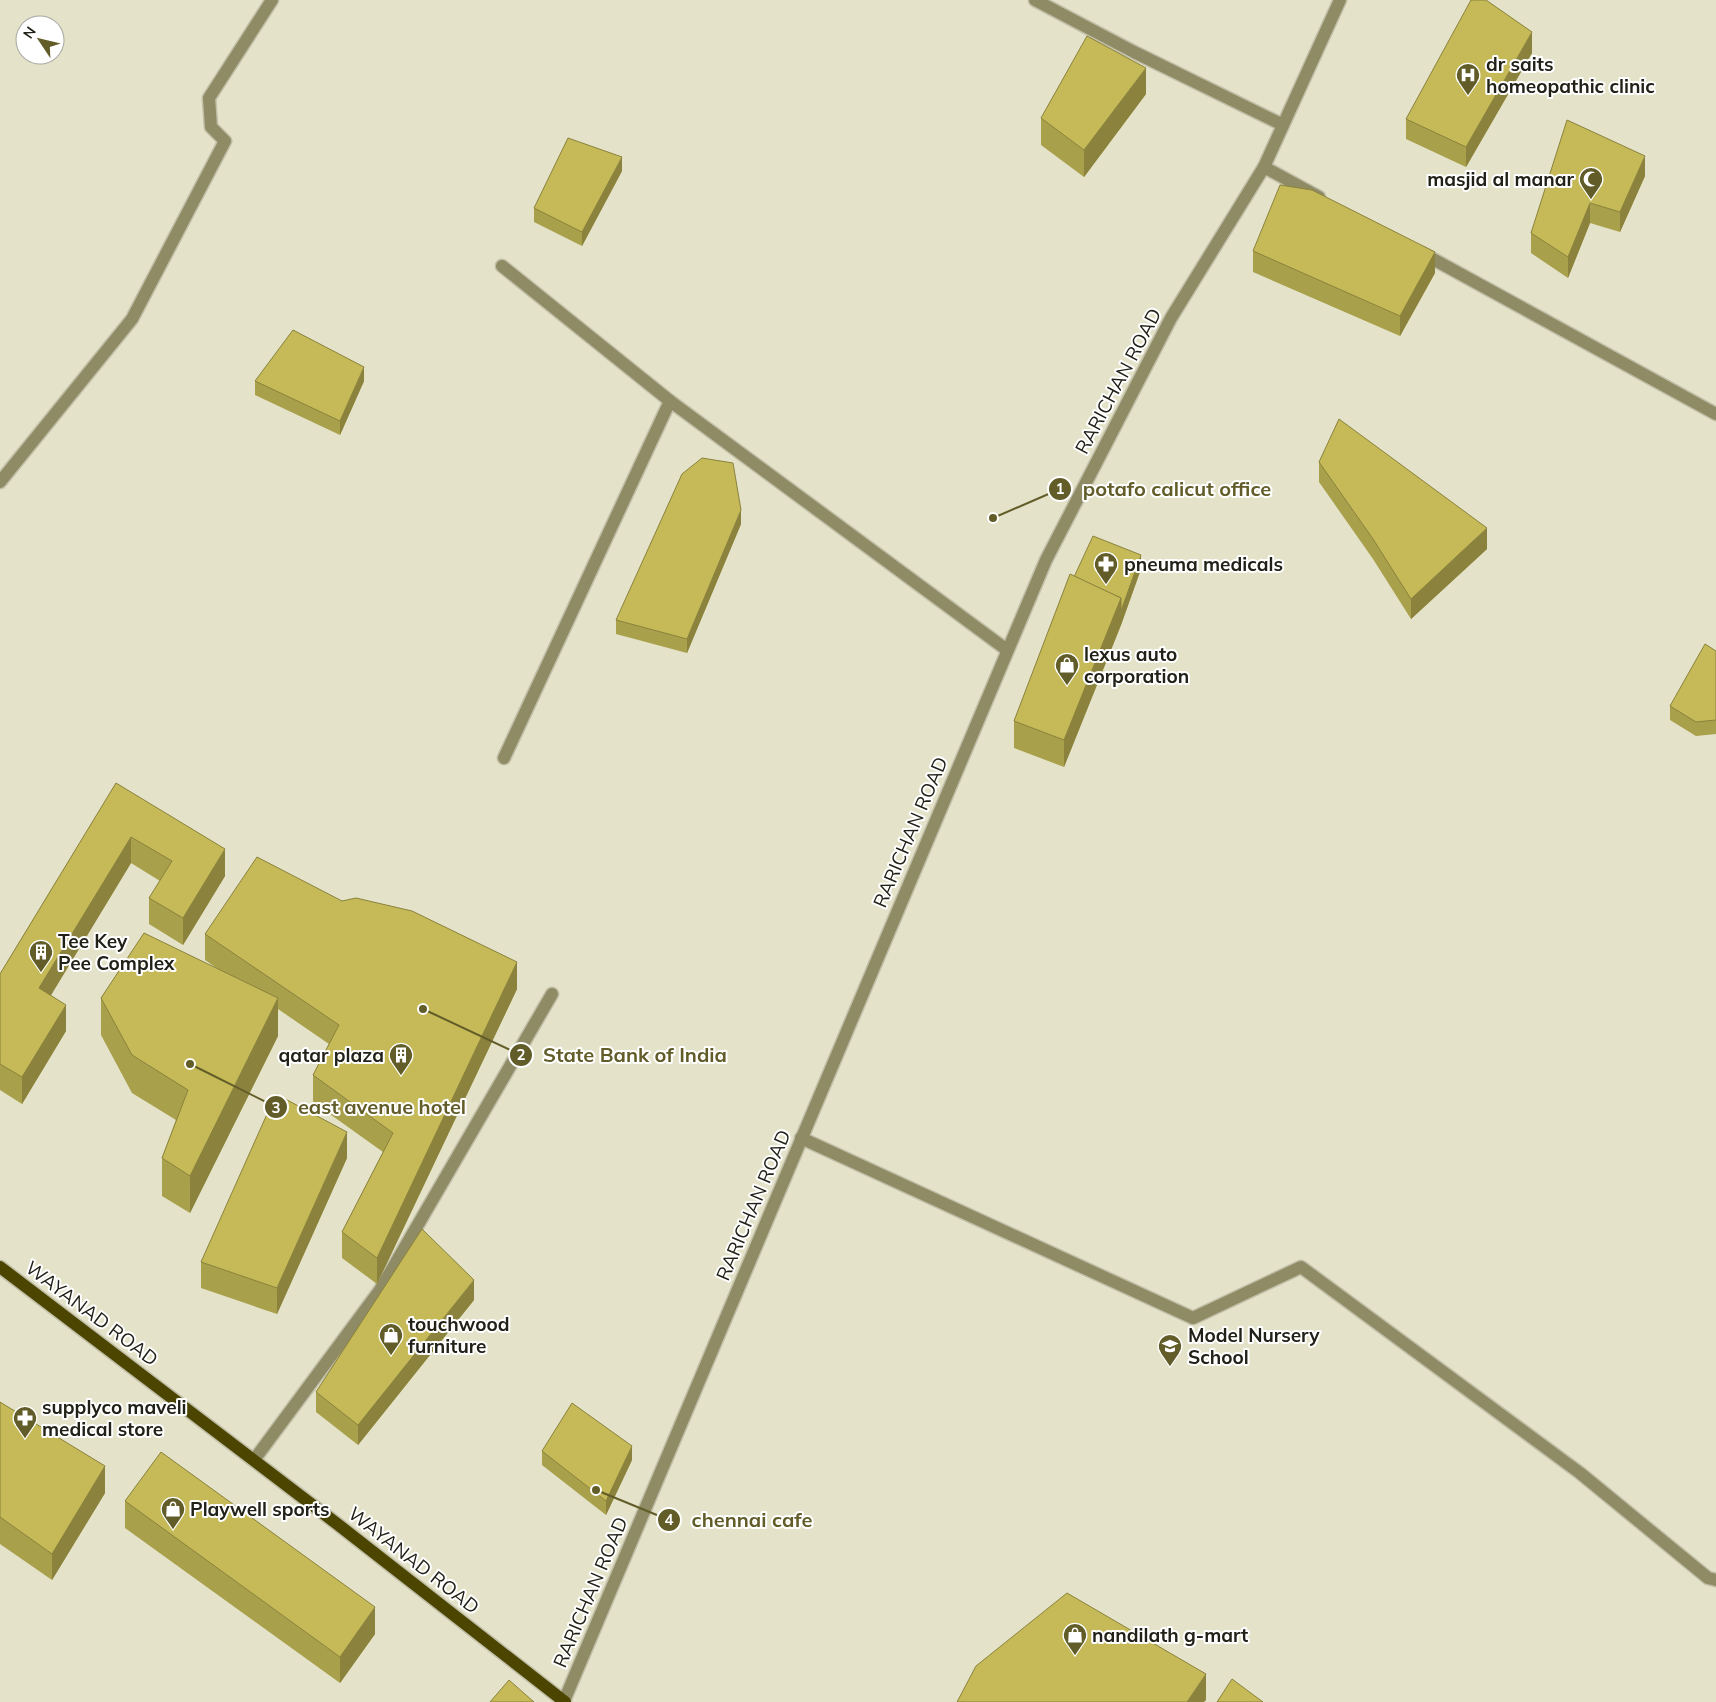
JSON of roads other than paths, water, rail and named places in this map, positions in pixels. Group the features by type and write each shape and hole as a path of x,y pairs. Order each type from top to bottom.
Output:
{"main road":[{"name":"WAYANAD ROAD","path":"0,1267 254,1460 564,1702"}],"street":[{"path":"0,482 132,319 225,142 211,127 209,98 272,0"},
{"path":"1035,0 1134,52 1283,125"},
{"name":"RARICHAN ROAD","path":"564,1702 1046,560 1172,318 1264,167 1340,0"},
{"path":"1264,167 1334,205"},
{"path":"1412,248 1716,414"},
{"path":"502,266 670,401 1008,650"},
{"path":"504,758 670,401"},
{"path":"254,1460 380,1290 552,994"},
{"path":"801,1138 1194,1318 1301,1267 1580,1473 1708,1578 1716,1580"}],"place":[{"name":"dr saits homeopathic clinic","path":"1468,96"},
{"name":"masjid al manar","path":"1591,200"},
{"name":"potafo calicut office","path":"993,518"},
{"name":"pneuma medicals","path":"1106,585"},
{"name":"lexus auto corporation","path":"1067,686"},
{"name":"Tee Key Pee Complex","path":"41,973"},
{"name":"State Bank of India","path":"423,1009"},
{"name":"east avenue hotel","path":"190,1064"},
{"name":"qatar plaza","path":"401,1076"},
{"name":"touchwood furniture","path":"391,1356"},
{"name":"Model Nursery School","path":"1170,1367"},
{"name":"supplyco maveli medical store","path":"25,1439"},
{"name":"chennai cafe","path":"596,1490"},
{"name":"Playwell sports","path":"173,1530"},
{"name":"nandilath g-mart","path":"1075,1656"}]}
